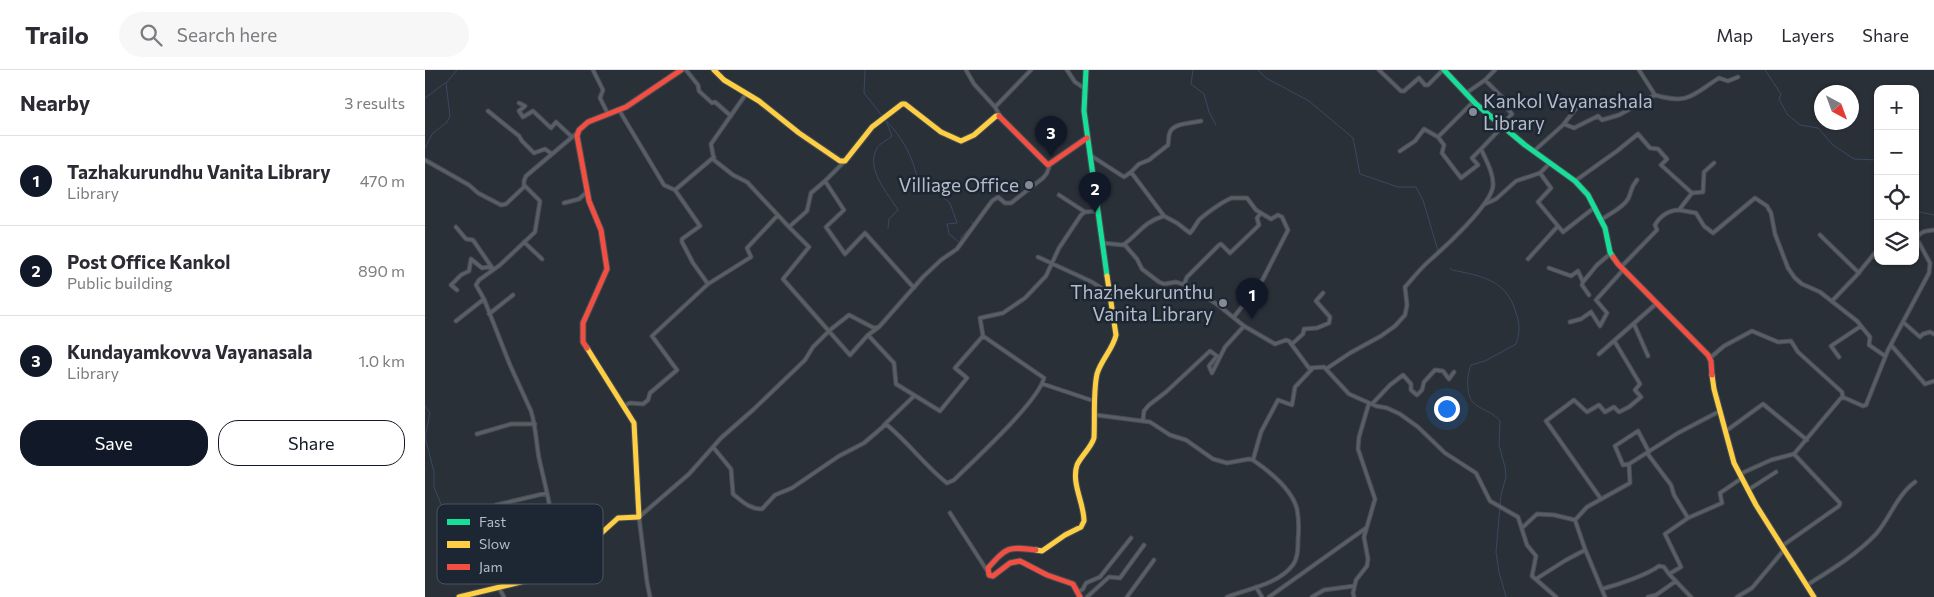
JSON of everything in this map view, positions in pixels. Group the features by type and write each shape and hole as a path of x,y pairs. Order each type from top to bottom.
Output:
{"main road":[{"path":"603,532 618,518 639,517 634,423 583,342 583,323 607,269 601,230 588,192 575,135 587,123 619,110 681,70"},
{"path":"714,70 724,80 781,116 799,133 840,161 845,161 872,126 902,104 905,104 940,132 958,141 966,140 996,116 999,116 1044,161 1050,164 1087,138"},
{"path":"1079,595 1073,584 1069,581 1049,576 1026,562 1011,562 993,576 987,572 988,568 997,559 1009,550 1016,547 1042,551 1083,524 1084,515 1076,481 1077,466 1092,444 1096,415 1097,375 1102,361 1115,340 1116,334 1087,138 1084,111 1086,70"},
{"path":"1444,70 1473,102 1534,152 1575,180 1595,206 1607,235 1611,253 1622,269 1699,345 1710,359 1714,389 1734,463 1748,490 1814,597"},
{"path":"459,597 514,584"}],"street":[{"path":"593,70 603,90 600,98 607,114"},
{"path":"686,70 698,85 699,91 731,116"},
{"path":"965,70 974,84 995,107 999,116"},
{"path":"995,107 1031,70"},
{"path":"1067,70 1075,82 1084,88"},
{"path":"1379,70 1401,91 1404,91 1418,79 1428,85 1444,70"},
{"path":"1465,94 1485,80 1495,70"},
{"path":"1639,70 1655,95"},
{"path":"1564,124 1574,128 1598,116 1602,120 1619,115 1655,95 1672,99 1686,99 1719,78 1728,82 1738,78"},
{"path":"1400,151 1415,141 1424,129 1438,137 1444,145 1442,153 1461,178 1478,166 1473,158 1512,114 1505,106 1508,103 1485,80"},
{"path":"747,94 711,144 714,160 733,175 747,182 809,247 783,279 850,355 879,327 941,260 957,249 992,201 998,197 1005,203 1011,203 1043,178 1050,164"},
{"path":"1438,137 1473,102"},
{"path":"519,103 525,106 519,112 523,117 533,111 551,128 555,122 575,135 529,172 524,181 525,186 540,202 536,230 477,282 476,285 484,299 535,424 536,441 549,504"},
{"path":"1534,152 1564,124 1579,106"},
{"path":"619,110 664,185 675,190 700,226 682,239 682,242 707,284"},
{"path":"488,111 519,136 534,153 545,149 552,154"},
{"path":"1091,155 1124,177 1139,164 1149,160 1168,145 1169,135 1173,128 1201,121"},
{"path":"1575,180 1638,134 1650,148 1658,149 1667,160 1661,165 1692,193 1703,192 1704,172 1714,163"},
{"path":"1103,243 1124,244 1137,259 1142,269 1159,282 1164,284 1176,282 1184,284 1234,317 1244,326 1275,344 1289,340 1309,368 1326,369 1381,336 1405,316 1407,305 1405,287 1428,262 1450,243 1489,198 1493,188 1493,180 1481,149"},
{"path":"675,190 714,156"},
{"path":"425,160 501,205 506,204 525,186"},
{"path":"789,228 807,210 811,193 845,161"},
{"path":"1482,205 1496,199 1516,181 1540,173 1550,163"},
{"path":"1131,172 1164,216 1190,233 1206,213 1216,209 1231,198 1247,198 1252,206 1271,219 1278,215 1282,216 1288,230 1263,279 1234,317"},
{"path":"1540,173 1551,188 1537,202 1563,232 1595,206"},
{"path":"1601,220 1628,199 1630,188 1637,180"},
{"path":"825,181 844,210 827,227 845,254 865,233 914,288"},
{"path":"564,203 579,199 588,192"},
{"path":"1679,210 1692,193"},
{"path":"1059,195 1085,212 1098,211"},
{"path":"1231,198 1236,199"},
{"path":"1570,322 1581,320 1591,312 1600,326 1607,313 1596,300 1657,230 1655,225 1658,221 1672,210 1696,213 1704,226 1713,233 1755,198 1760,200 1771,213 1775,234 1788,268 1795,278 1832,302 1861,326 1870,337 1869,345 1885,356"},
{"path":"883,426 887,425 947,483 951,482 987,448 1043,384 1044,378 983,336 980,318 1003,313 1025,298 1047,276 1051,262 1065,237 1085,212"},
{"path":"1184,284 1187,277 1219,245 1221,244 1230,252 1251,234 1259,225 1257,218 1261,213"},
{"path":"623,406 630,403 643,404 648,400 650,393 677,370 652,336 707,284 751,257 747,248 778,215"},
{"path":"1124,244 1137,231 1150,222 1164,216"},
{"path":"1528,259 1557,226"},
{"path":"455,227 466,239 473,240 494,269"},
{"path":"1919,235 1922,232 1934,230"},
{"path":"1820,235 1859,273"},
{"path":"524,242 542,259"},
{"path":"1843,398 1861,406 1866,405 1885,356 1929,273 1930,263 1919,243"},
{"path":"1583,282 1597,265 1611,253"},
{"path":"1832,302 1874,254"},
{"path":"1038,258 1051,262 1092,282 1111,294"},
{"path":"457,290 451,285 461,275 469,271 471,259 482,268 494,269"},
{"path":"1549,268 1571,276 1578,271 1583,282 1582,285 1589,295"},
{"path":"1292,344 1303,334 1304,329 1317,328 1329,324 1330,317 1315,301 1323,293"},
{"path":"489,314 513,295"},
{"path":"456,321 484,299"},
{"path":"1599,354 1615,342 1657,303"},
{"path":"650,597 639,517 689,474 721,438 805,360 813,347 829,330 849,315 874,328 879,327"},
{"path":"1903,322 1917,336 1920,337 1931,332 1934,334"},
{"path":"1634,324 1648,356"},
{"path":"1143,420 1144,411 1149,405 1166,392 1210,351 1217,356 1209,366 1212,373 1225,347 1244,326"},
{"path":"1839,357 1831,346 1861,326"},
{"path":"1710,359 1724,346 1752,331 1778,342 1791,341 1798,352 1842,392 1843,398"},
{"path":"868,336 893,363 895,384 940,411 967,378 955,368 983,336"},
{"path":"1601,499 1546,421 1574,400 1587,412 1599,405 1605,412 1613,407 1619,412 1629,407 1641,397 1635,390 1640,384 1615,342"},
{"path":"1891,345 1925,384 1934,380"},
{"path":"1253,460 1261,432 1278,400 1292,405 1295,387 1313,369"},
{"path":"1326,369 1349,394 1400,414 1418,427 1445,452 1475,473 1490,501 1518,517 1527,545 1535,556 1532,576 1556,597"},
{"path":"1354,597 1353,592 1356,580 1367,566 1368,559 1364,541 1366,527 1375,499 1358,449 1359,437 1370,403 1403,375 1411,384 1411,390 1417,395 1423,390 1424,382 1435,370 1443,371 1449,379 1454,372"},
{"path":"1043,384 1091,400"},
{"path":"713,447 731,469 733,494 747,506 762,509 775,495 792,488 839,456 864,443 914,396"},
{"path":"1669,574 1681,567 1665,534 1688,518 1722,503 1719,492 1741,476 1771,460 1794,454 1843,398"},
{"path":"1725,431 1763,404 1807,440"},
{"path":"1688,518 1674,496 1671,485 1648,452 1638,431 1615,446 1623,465 1629,464 1648,452 1678,433 1721,411"},
{"path":"1096,415 1143,420 1157,425 1171,435 1187,440 1213,459 1227,463 1253,460 1283,487 1293,499 1297,508 1299,525 1296,560 1292,567 1277,579 1227,597"},
{"path":"477,434 511,424 535,424"},
{"path":"1737,597 1752,588 1783,548 1839,506 1840,503 1794,454"},
{"path":"1575,520 1587,507 1630,483 1629,464"},
{"path":"1748,490 1775,472"},
{"path":"1807,585 1853,555 1876,534 1905,491 1915,482"},
{"path":"501,504 547,493"},
{"path":"950,513 987,572"},
{"path":"1522,528 1537,514 1554,515 1575,520"},
{"path":"1575,520 1585,550 1605,597"},
{"path":"1269,597 1366,527"},
{"path":"1079,595 1085,583 1100,577 1131,538"},
{"path":"1087,597 1109,577 1120,578 1144,545"},
{"path":"1536,580 1560,563 1585,550"},
{"path":"1127,597 1154,560"},
{"path":"1602,589 1620,585 1629,579 1651,572 1659,566 1664,567 1691,597"},
{"path":"1648,597 1656,596 1677,581"},
{"path":"1312,597 1324,590 1354,586"},
{"path":"1256,587 1262,597"},
{"path":"499,588 504,597"}],"waterway":[{"path":"425,148 432,134 447,122 450,116 446,83 457,70"},
{"path":"865,70 864,93 883,117"},
{"path":"1193,70 1191,84 1204,94 1209,112 1216,125"},
{"path":"1258,70 1266,78 1309,101 1353,138 1360,174 1398,187 1416,187 1423,200 1438,251"},
{"path":"1765,70 1781,94 1779,99 1787,114 1800,125 1818,128 1833,145 1854,159 1874,160"},
{"path":"425,98 445,83"},
{"path":"886,121 907,149 918,183 935,191 950,203 957,223 947,224 949,234 960,243"},
{"path":"886,121 892,136 877,148 874,156 874,165 879,181 898,210 889,219 888,228"},
{"path":"1919,212 1934,215"},
{"path":"961,241 961,237 973,225 972,222"},
{"path":"1450,268 1492,281 1500,286 1512,302 1518,321 1519,332 1516,344 1485,361 1471,365 1468,374 1469,396 1472,401 1496,416 1500,421 1499,445 1506,477 1501,495 1496,552 1506,597"},
{"path":"425,406 430,413 425,437 434,472 434,487 441,504"}],"traffic: fast":[{"path":"1086,70 1084,111 1107,276"},
{"path":"1444,70 1476,104 1525,145 1575,181 1588,195 1605,228 1610,252 1613,257"}],"traffic: slow":[{"path":"714,70 724,80 759,101 799,133 840,161 845,161 872,127 902,104 905,104 941,132 961,141 974,135 996,116 999,116"},
{"path":"1036,550 1042,551 1065,535 1081,527 1084,521 1076,479 1077,465 1094,438 1097,374 1116,335 1107,276"},
{"path":"587,348 634,423 639,517 618,518 603,532"},
{"path":"1712,375 1734,463 1756,505 1814,597"},
{"path":"459,597 512,584"}],"traffic: jam":[{"path":"587,348 583,342 583,323 607,269 601,230 589,201 577,136 579,130 588,122 626,107 681,70"},
{"path":"999,116 1048,165 1087,138"},
{"path":"1613,257 1708,355 1711,361 1712,375"},
{"path":"1036,550 1014,548 1004,552 988,568 989,575 993,576 1010,563 1020,561 1047,575 1073,584 1080,597"}],"place":[{"name":"Kankol Vayanashala Library","path":"1473,112"},
{"name":"Kundayamkovva Vayanasala","path":"1051,157"},
{"name":"Villiage Office","path":"1029,185"},
{"name":"Post Office Kankol","path":"1095,213"},
{"name":"Thazhekurunthu Vanita Library","path":"1223,303"},
{"name":"Tazhakurundhu Vanita Library","path":"1252,319"}]}
